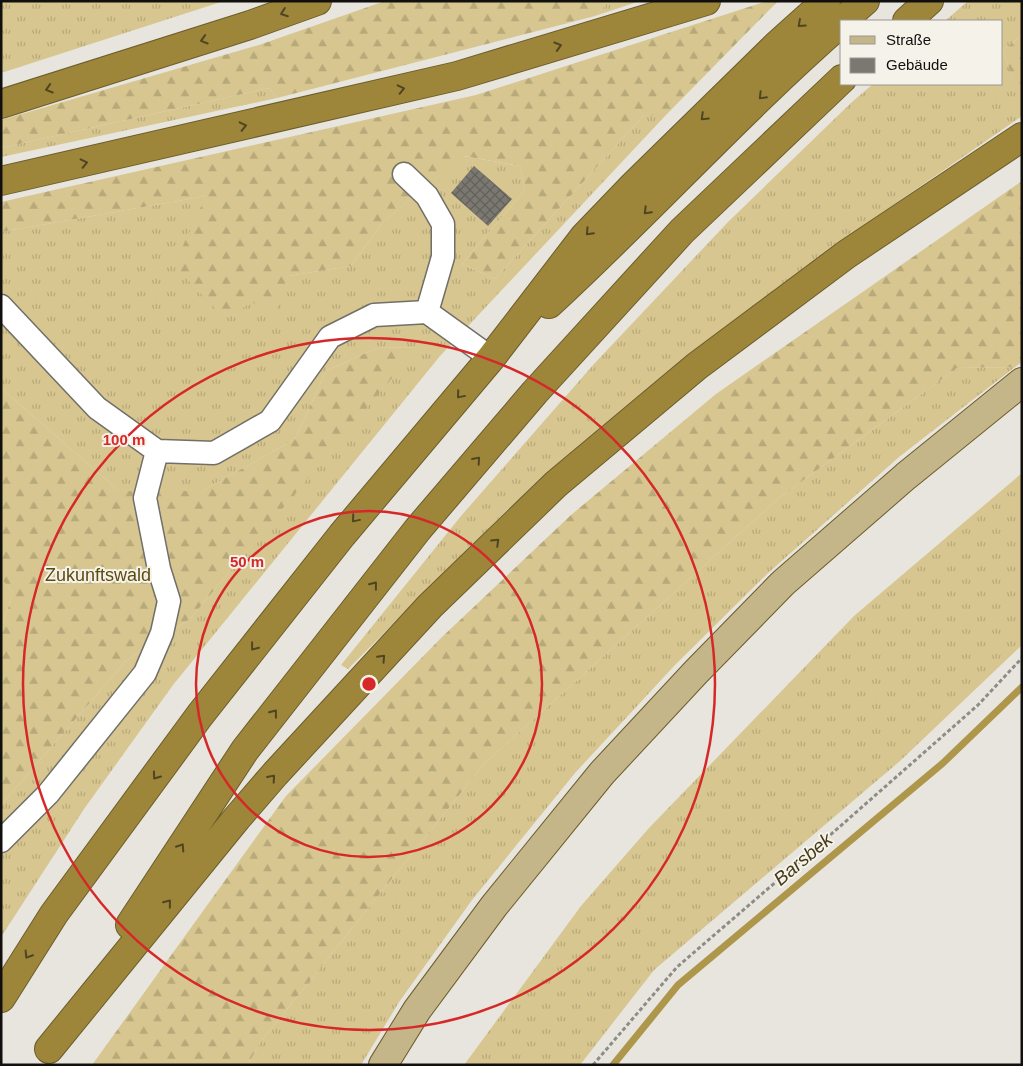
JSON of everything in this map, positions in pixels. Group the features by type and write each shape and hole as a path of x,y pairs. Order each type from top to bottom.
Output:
{"highway":[{"path":"1,104 250,25 317,1"},
{"path":"1,182 457,76 706,1"},
{"path":"786,54 826,1"},
{"path":"843,20 865,1"},
{"path":"908,20 929,1"},
{"path":"1,998 54,914 200,716 342,535 491,358 584,237 634,185 786,54 840,22"},
{"path":"44,1057 245,750 418,528 535,392 682,231 836,84"},
{"path":"44,1057 275,774 430,606 556,484 697,366 846,254 1022,137"}],"main road":[{"path":"383,1065 417,1010 494,906 602,773 696,672 783,583 906,476 1022,382"}],"lane":[{"path":"404,174 428,196 443,224 443,257 427,312"},
{"path":"1,306 97,408 157,451 214,453 270,421 330,337 374,315 427,312 491,358"},
{"path":"1,841 48,794 145,673 162,633 169,601 159,569 145,498 157,451"}],"path":[{"path":"593,1065 677,967 978,705 1022,658"}],"green space":[{"path":"1,1 224,1 1,73"},
{"path":"385,1 609,1 595,16 277,98 269,88 1,148 1,120 259,45"},
{"path":"609,1 640,1 595,16"},
{"path":"767,1 778,1 666,115 644,115 495,279 462,264 525,190 520,166 464,156 384,221 351,266 288,276 275,315 252,302 225,319 174,265 206,196 1,232 1,202 476,95"},
{"path":"968,1 1022,1 1022,35 1003,50 1003,20 946,20"},
{"path":"1022,35 1022,86 1014,84 1003,50"},
{"path":"1003,50 1014,83 1022,86 1022,116 837,244 697,350 508,509 348,669 341,665 461,516 594,364 728,222 872,85 1003,85"},
{"path":"269,88 277,98 1,157 1,148"},
{"path":"644,115 666,115 440,356 173,685 84,809 1,937 1,805 126,661 190,619 417,347 377,348 326,371 295,439 202,491 119,491 1,388 1,232 206,196 288,276 351,266 384,221 463,156 520,166 525,190 462,264 495,279"},
{"path":"1022,181 1022,362 1015,367 957,368 779,498 485,763 259,1044 248,1065 92,1065 286,796 442,637 571,515 716,394"},
{"name":"Zukunftswald","path":"418,347 190,619 126,661 1,805 1,630 13,592 1,579 1,388 119,491 202,491 295,439 326,371 377,348"},
{"path":"1015,367 899,457 767,574 675,665 575,773 472,900 399,1002 361,1065 248,1065 259,1044 485,763 779,498 957,368"},
{"path":"1022,473 1022,645 900,761 654,970 580,1065 464,1065 581,906 649,828 854,616"},
{"path":"1,579 13,592 1,630"}],"building":[{"path":"474,166 512,199 488,226 451,193"}],"waterway":[{"name":"Barsbek","path":"613,1065 678,985 943,763 1022,687"}]}
